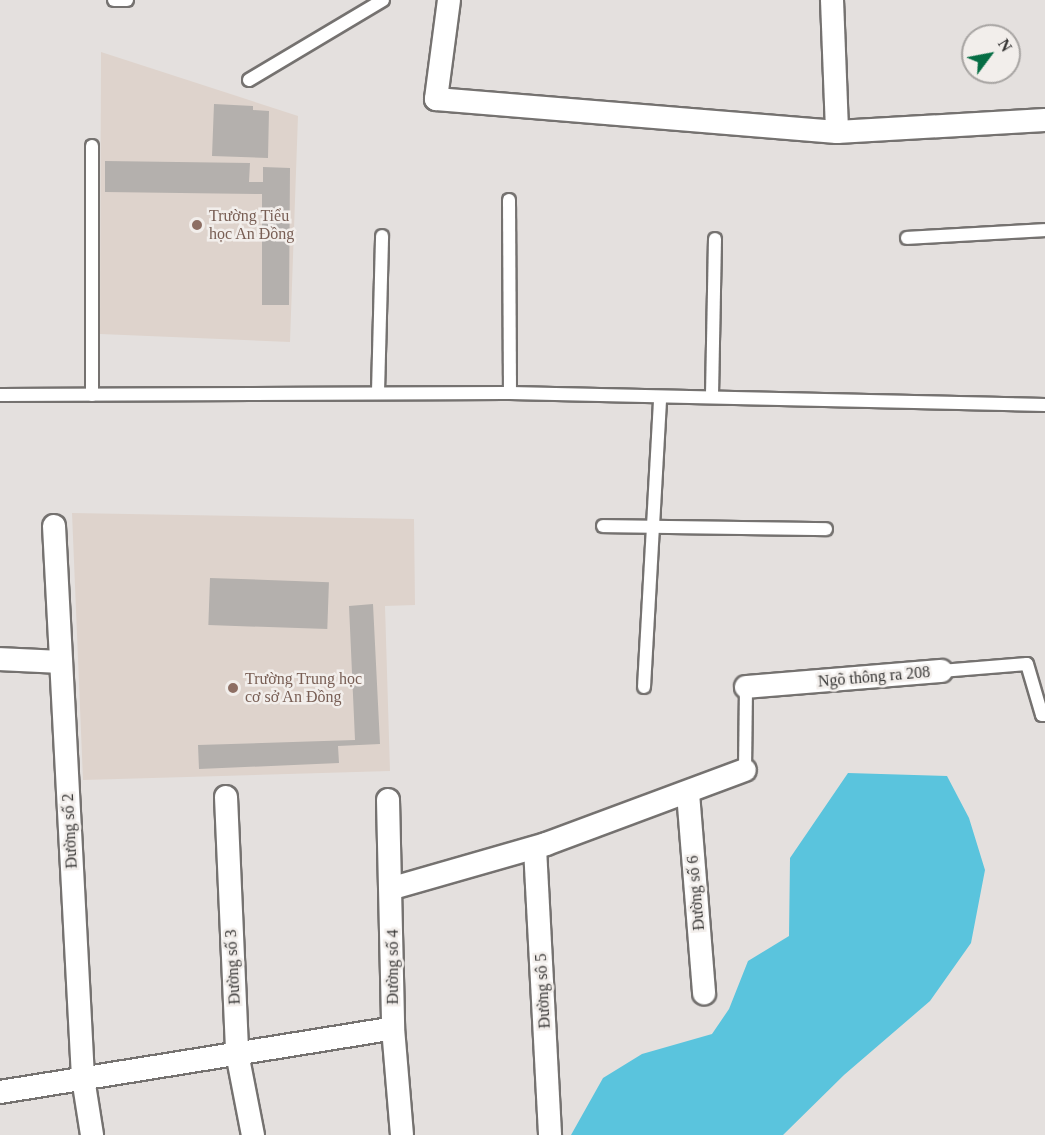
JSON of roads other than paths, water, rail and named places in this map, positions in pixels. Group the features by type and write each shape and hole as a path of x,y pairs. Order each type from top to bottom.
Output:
{"street":[{"path":"449,0 436,99 837,132 1045,120"},
{"path":"832,0 837,132"},
{"name":"Đường số 2","path":"54,526 83,1078 92,1135"},
{"path":"0,659 61,662"},
{"name":"Ngõ thông ra 208","path":"746,687 940,671"},
{"path":"393,888 535,848 745,770"},
{"name":"Đường số 6","path":"688,793 704,993"},
{"name":"Đường số 3","path":"226,797 237,1053 253,1135"},
{"name":"Đường số 4","path":"388,800 393,888 393,1028 402,1135"},
{"name":"Đường sô 5","path":"535,848 550,1135"},
{"path":"0,1092 393,1028"}],"lane":[{"path":"114,0 127,0"},
{"path":"249,80 383,0"},
{"path":"92,147 92,395"},
{"path":"509,200 510,393"},
{"path":"907,238 1045,230"},
{"path":"378,392 382,236"},
{"path":"712,395 716,239"},
{"path":"0,395 510,393 660,397 712,395 1045,405"},
{"path":"644,687 660,397"},
{"path":"603,526 826,529"},
{"name":"Ngõ thông ra 208","path":"940,671 1027,664 1042,716 1045,715"},
{"name":"Ngõ thông ra 208","path":"745,770 746,687"}],"water":[{"path":"848,773 947,776 969,818 985,870 971,943 930,1001 844,1075 783,1135 571,1135 603,1078 642,1054 712,1034 729,1009 748,961 789,936 790,858"}],"place":[{"name":"Trường Tiểu học An Đồng","path":"197,225"},
{"name":"Trường Trung học cơ sở An Đồng","path":"233,688"}]}
